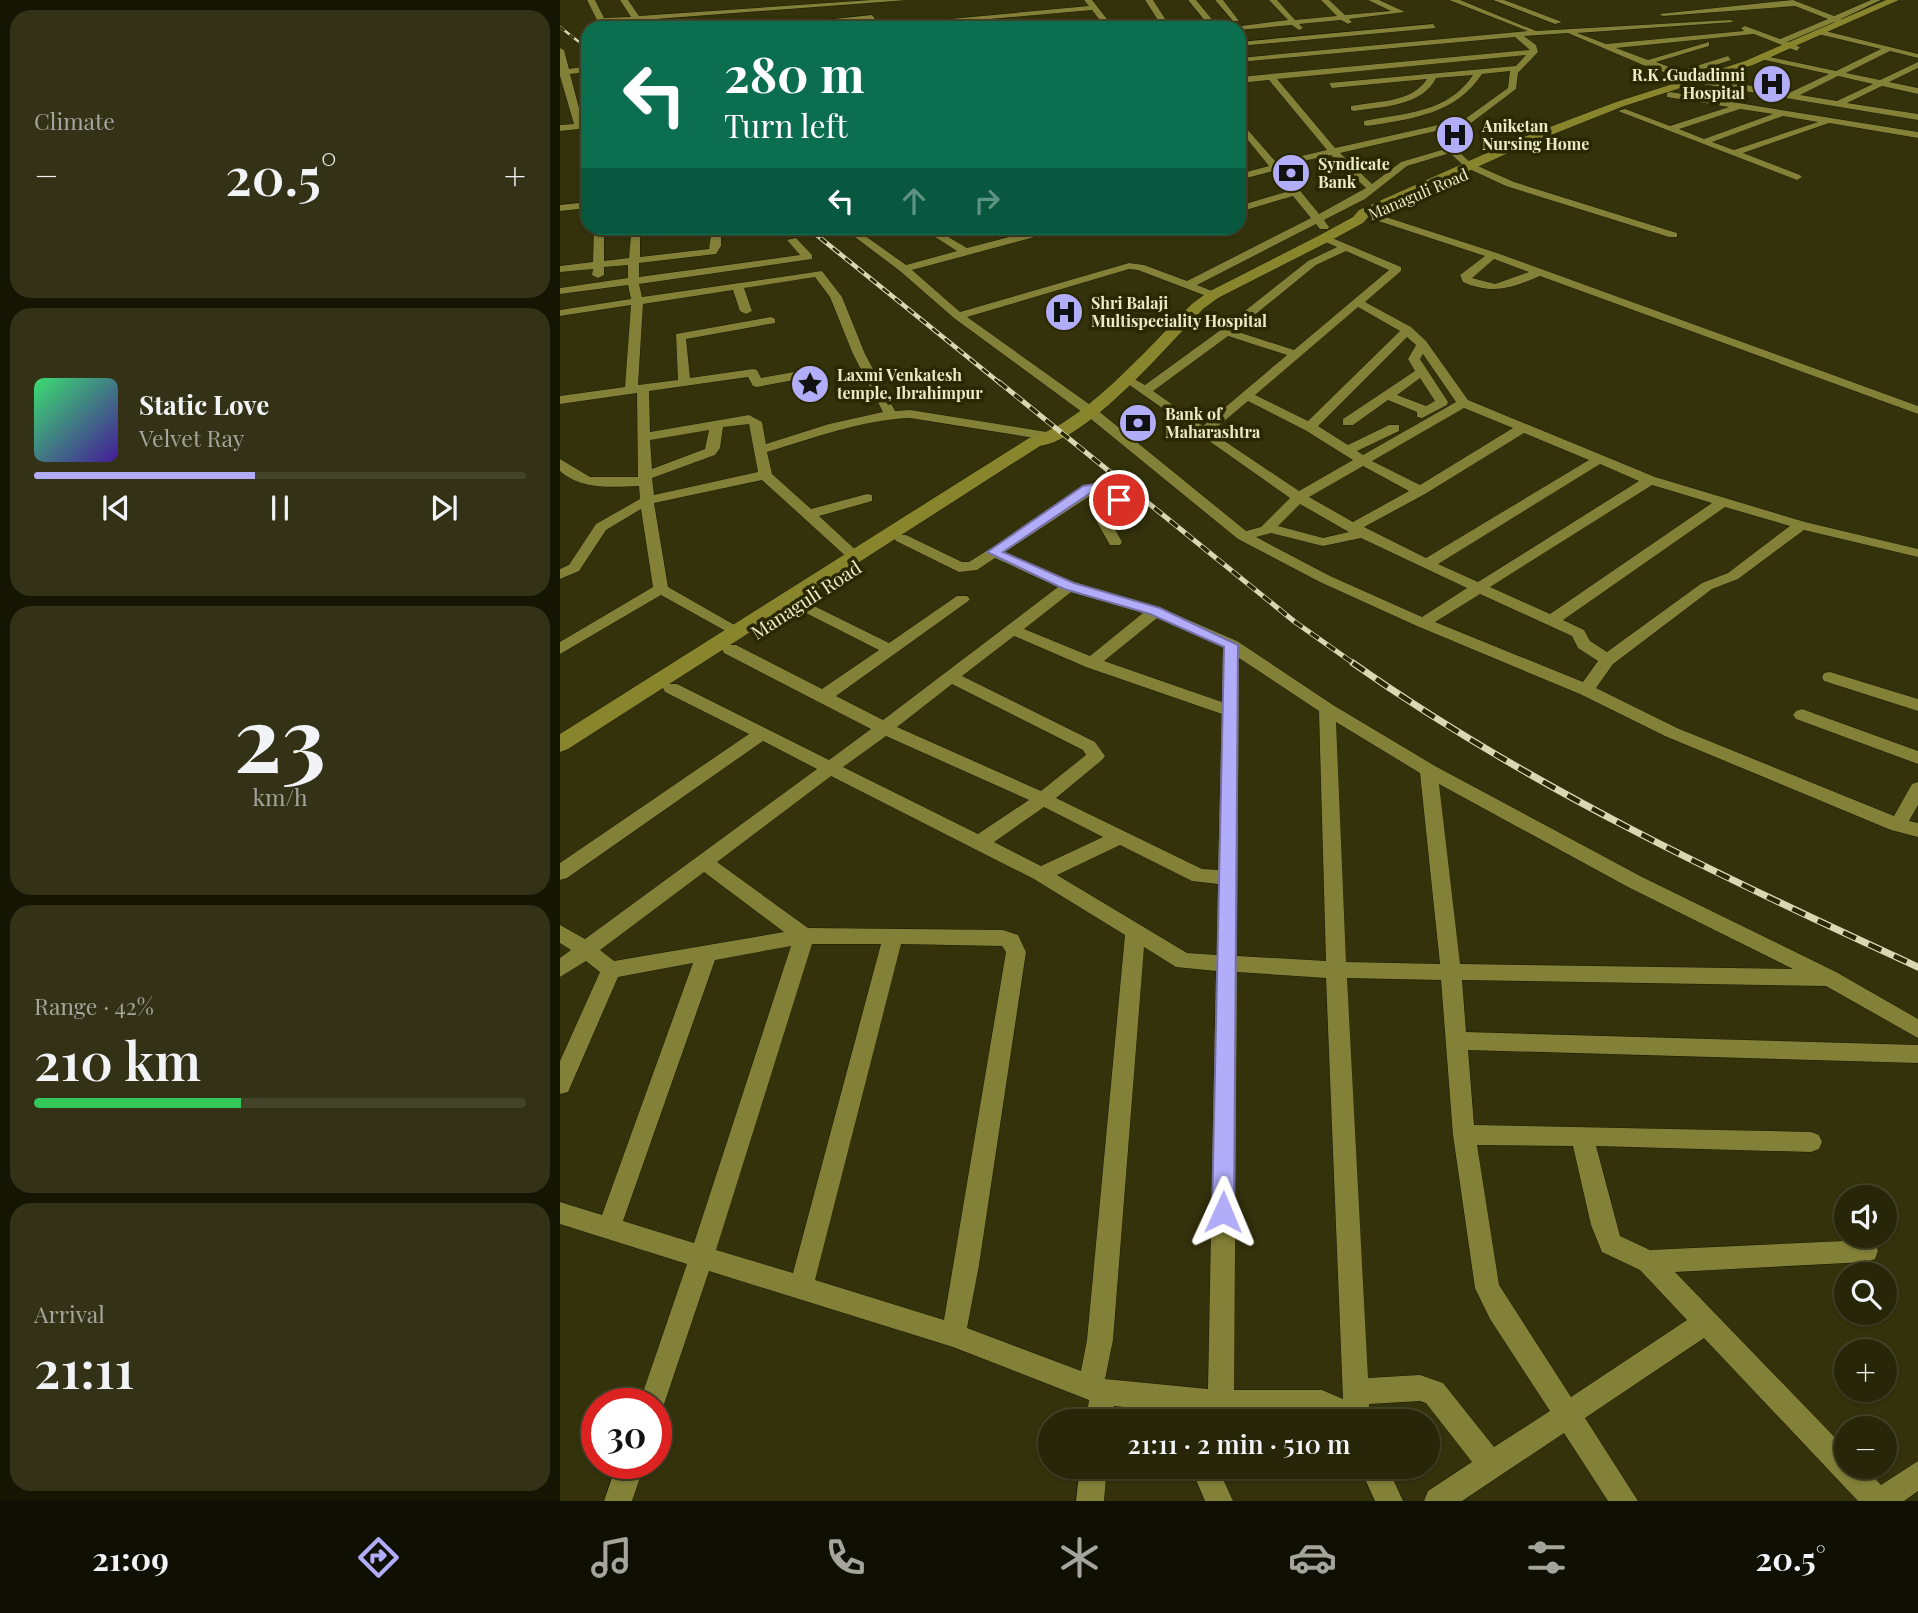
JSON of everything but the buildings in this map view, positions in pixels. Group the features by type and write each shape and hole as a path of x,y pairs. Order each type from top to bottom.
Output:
{"main road":[{"name":"Managuli Road","path":"1364,216 1597,112 1763,57 1826,33 1894,0"},
{"name":"Managuli Road","path":"1853,19 1908,0"},
{"name":"Managuli Road","path":"560,760 671,688 733,640 855,557 1035,442 1051,438 1091,412 1198,306 1213,295 1328,237 1383,204 1472,167 1622,111 1776,59 1788,46"},
{"name":"Managuli Road","path":"560,744 733,640 799,604 1047,448 1051,438"}],"street":[{"path":"591,0 600,21"},
{"path":"623,21 904,0"},
{"path":"1088,0 1104,21"},
{"path":"1149,0 1162,21"},
{"path":"1192,0 1208,19 1287,15"},
{"path":"1219,0 1235,18"},
{"path":"1273,0 1326,51"},
{"path":"1325,0 1361,33"},
{"path":"1246,27 1403,13 1371,0"},
{"path":"1453,0 1518,30 1542,33 1730,22"},
{"path":"1497,0 1558,22"},
{"path":"1738,0 1755,7"},
{"path":"1786,0 1853,19"},
{"path":"1684,1 1788,46 1853,19 1875,0"},
{"path":"709,3 710,13"},
{"path":"626,4 637,19"},
{"path":"626,4 642,7"},
{"path":"1657,15 1796,4"},
{"path":"797,6 800,21"},
{"path":"986,6 991,21"},
{"path":"970,21 989,16 1023,17 1094,8"},
{"path":"744,10 745,21"},
{"path":"857,21 933,12 935,21"},
{"path":"1230,21 1235,18"},
{"path":"1415,18 1471,40"},
{"path":"1246,59 1471,40 1571,21"},
{"path":"1246,43 1433,26"},
{"path":"1518,30 1533,47 1534,52"},
{"path":"1600,47 1754,32"},
{"path":"1569,33 1600,47 1696,80 1918,117"},
{"path":"1826,33 1918,56"},
{"path":"1646,63 1720,40 1717,36"},
{"path":"1638,43 1670,55"},
{"path":"1788,97 1888,49"},
{"path":"560,50 565,75 575,92 576,114 581,121"},
{"path":"1246,79 1534,52"},
{"path":"1246,175 1332,149 1468,121 1512,89 1517,68 1534,52"},
{"path":"1763,57 1918,91"},
{"path":"1680,74 1728,58"},
{"path":"1422,62 1434,76"},
{"path":"1838,104 1918,65"},
{"path":"1339,93 1434,76 1517,68"},
{"path":"1319,71 1383,138"},
{"path":"1367,123 1426,113 1446,106 1479,72"},
{"path":"1270,76 1383,204"},
{"path":"1354,108 1409,98 1434,76"},
{"path":"1670,95 1918,135"},
{"path":"1446,106 1457,108"},
{"path":"1670,129 1740,107"},
{"path":"1469,111 1482,113"},
{"path":"1622,111 1797,177"},
{"path":"576,114 581,113"},
{"path":"1703,142 1783,114"},
{"path":"1735,153 1828,121"},
{"path":"560,128 581,125"},
{"path":"1433,129 1450,150 1472,167 1523,188 1673,235"},
{"path":"1203,432 1397,269 1328,237 1318,220 1246,131"},
{"path":"1246,144 1255,142"},
{"path":"1186,286 1318,220 1369,191 1404,163 1450,150"},
{"path":"1246,207 1295,192"},
{"path":"560,208 581,206"},
{"path":"1364,216 1493,255 1918,410"},
{"path":"599,235 599,286"},
{"path":"560,269 712,252 716,246 716,235"},
{"path":"858,235 904,269 958,316 1091,412 1243,536 1325,579 1423,623 1586,690 1671,732 1898,825 1918,830"},
{"path":"938,235 964,251"},
{"path":"904,269 1030,235"},
{"path":"635,237 633,282 637,301 637,389 654,562 661,589 733,640 823,697 884,728 1043,799 1199,876 1227,877"},
{"path":"560,291 808,257 792,240"},
{"path":"1145,391 1226,332 1312,262 1345,247"},
{"path":"1493,255 1466,275 1467,281 1492,290 1539,272"},
{"path":"958,316 1129,266 1140,267 1213,295"},
{"path":"560,313 820,274 829,285 846,318 854,342 890,414"},
{"path":"737,285 746,311"},
{"path":"1357,302 1408,330 1422,344 1463,403 1650,480 1801,525 1918,553"},
{"path":"684,382 680,337 771,321"},
{"path":"1310,427 1408,330"},
{"path":"1226,332 1295,354"},
{"path":"1347,452 1442,402 1414,359 1422,344"},
{"path":"1348,422 1423,371"},
{"path":"560,400 753,373 757,383 805,374"},
{"path":"1127,379 1299,497 1357,531 1578,633 1584,644 1607,660"},
{"path":"1246,396 1310,427 1360,460 1420,491"},
{"path":"1389,396 1427,411"},
{"path":"1243,536 1266,529 1299,497 1463,403"},
{"path":"760,450 803,438 835,425 890,414 910,414 1051,438"},
{"path":"643,437 745,419 755,422 765,475 811,514 855,557"},
{"path":"560,480 645,479 710,452 717,424"},
{"path":"1266,529 1323,542 1357,531 1522,428"},
{"path":"1427,565 1599,459"},
{"path":"560,463 576,478"},
{"path":"560,574 573,568 601,527 625,511 648,500 765,475"},
{"path":"1423,623 1650,480"},
{"path":"901,538 965,568 972,567 1095,486 1120,498 1101,517 1115,542"},
{"path":"811,514 867,498"},
{"path":"1552,620 1721,503"},
{"path":"1586,690 1607,660 1707,586 1733,576 1801,525"},
{"path":"993,552 1069,586 1155,611 1231,645 1327,709 1429,770 1635,882 1829,978 1918,1029"},
{"path":"560,969 884,728 1069,586"},
{"path":"560,649 661,589"},
{"path":"823,697 962,598"},
{"path":"799,604 891,650"},
{"path":"1092,663 1155,611"},
{"path":"1013,630 1092,663 1229,712"},
{"path":"1221,1403 1231,645"},
{"path":"951,677 1094,750 1096,756 1043,799 979,843"},
{"path":"1830,677 1918,705"},
{"path":"671,688 1041,874 1183,961 1336,970 1829,978"},
{"path":"1327,709 1336,970 1357,1409"},
{"path":"1802,715 1918,758"},
{"path":"560,873 761,734"},
{"path":"1429,770 1451,972 1464,1135 1487,1288 1624,1501"},
{"path":"1898,825 1918,788"},
{"path":"1041,874 1121,837"},
{"path":"703,862 804,936"},
{"path":"1098,1409 1096,1389 1135,932"},
{"path":"560,933 585,948 611,971"},
{"path":"657,1388 804,936"},
{"path":"611,971 804,936 1003,938 1011,941 1016,952 969,1252 953,1335"},
{"path":"801,1288 893,936"},
{"path":"609,1227 707,954"},
{"path":"560,1085 611,971"},
{"path":"1456,1041 1918,1054"},
{"path":"1464,1135 1811,1142"},
{"path":"1582,1136 1609,1242 1622,1251 1649,1262 1879,1501 1918,1475"},
{"path":"561,1217 609,1227 953,1335 1096,1389 1174,1409"},
{"path":"1649,1262 1866,1251"},
{"path":"1438,1501 1706,1322"},
{"path":"1357,1392 1420,1388 1434,1392 1492,1466"},
{"path":"1184,1409 1221,1403 1322,1403 1336,1409"},
{"path":"618,1501 626,1479"},
{"path":"1090,1501 1093,1479"},
{"path":"1209,1479 1219,1501"},
{"path":"1378,1479 1389,1501"}],"railway":[{"path":"560,27 581,44"},
{"path":"817,235 1001,384"},
{"path":"999,382 1295,622 1356,665"},
{"path":"1353,663 1488,750 1628,828 1918,967"}],"place":[{"name":"R.K .Gudadinni Hospital","path":"1772,84"},
{"name":"Aniketan Nursing Home","path":"1455,135"},
{"name":"Syndicate Bank","path":"1291,173"},
{"name":"Shri Balaji Multispeciality Hospital","path":"1064,312"},
{"name":"Laxmi Venkatesh temple, Ibrahimpur","path":"810,384"},
{"name":"Bank of Maharashtra","path":"1138,423"}],"route":[{"path":"1119,500 1118,496 1100,487 1088,488 993,552 1069,586 1155,611 1231,645 1223,1212"}]}
